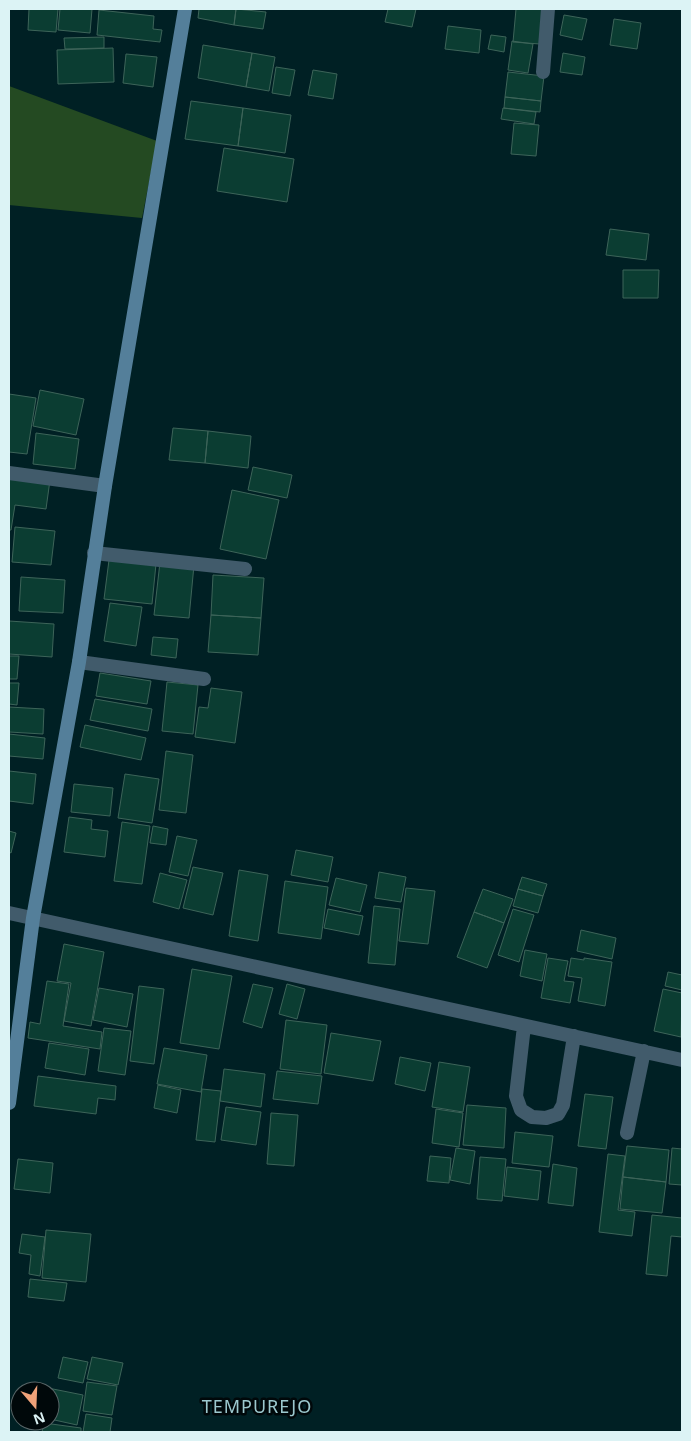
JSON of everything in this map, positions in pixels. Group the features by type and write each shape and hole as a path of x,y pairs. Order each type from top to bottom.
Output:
{"main road":[{"path":"9,1103 33,918 78,662 94,553 185,9"}],"street":[{"path":"544,72 548,9"},
{"path":"9,473 105,486"},
{"path":"94,553 245,569"},
{"path":"78,662 204,679"},
{"path":"9,913 682,1060"},
{"path":"524,1026 516,1096 521,1110 532,1117 546,1118 558,1114 563,1105 574,1036"},
{"path":"627,1133 644,1051"}],"green space":[{"path":"9,86 157,141 142,218 9,205"}],"building":[{"path":"29,9 58,9 56,32 28,30"},
{"path":"60,9 92,9 90,33 58,30"},
{"path":"199,9 236,9 234,25 198,18"},
{"path":"236,9 266,12 263,29 234,25"},
{"path":"388,9 416,9 412,27 385,22"},
{"path":"516,9 544,9 540,44 513,42"},
{"path":"99,10 154,16 153,29 162,30 160,42 97,35"},
{"path":"564,15 587,19 582,40 560,35"},
{"path":"614,19 641,23 637,49 610,45"},
{"path":"448,26 481,30 479,53 445,49"},
{"path":"491,35 506,37 504,52 488,49"},
{"path":"104,37 104,48 65,49 64,38"},
{"path":"512,41 533,44 528,73 508,70"},
{"path":"203,45 252,53 246,87 198,78"},
{"path":"113,48 114,82 58,84 57,50"},
{"path":"252,53 275,57 269,91 246,87"},
{"path":"563,53 585,57 582,75 560,72"},
{"path":"126,54 157,57 153,87 123,83"},
{"path":"276,67 295,70 290,96 272,93"},
{"path":"313,70 337,74 333,99 308,95"},
{"path":"508,72 544,76 541,101 505,97"},
{"path":"505,97 541,101 540,112 504,108"},
{"path":"191,101 243,108 238,146 185,139"},
{"path":"243,108 291,115 285,153 238,146"},
{"path":"503,108 536,112 534,124 501,119"},
{"path":"514,123 539,125 536,156 511,154"},
{"path":"224,148 294,159 287,202 217,191"},
{"path":"610,229 649,234 646,260 606,255"},
{"path":"623,270 659,270 658,298 623,298"},
{"path":"40,390 84,399 76,435 33,426"},
{"path":"9,394 36,398 27,454 9,452"},
{"path":"173,428 208,431 205,463 169,460"},
{"path":"208,431 251,436 248,468 205,463"},
{"path":"36,433 79,439 75,469 33,464"},
{"path":"253,467 292,475 287,498 248,490"},
{"path":"9,475 50,480 46,509 15,505 11,530 9,530"},
{"path":"232,490 279,500 266,559 220,549"},
{"path":"15,527 55,531 51,565 12,562"},
{"path":"109,560 156,564 152,604 104,599"},
{"path":"160,562 194,565 189,618 154,615"},
{"path":"213,575 264,578 261,618 211,615"},
{"path":"21,577 65,580 63,613 19,611"},
{"path":"110,603 142,607 136,646 104,641"},
{"path":"211,615 261,618 258,655 208,652"},
{"path":"9,621 54,624 52,657 9,654"},
{"path":"153,637 178,639 176,658 151,655"},
{"path":"9,656 19,656 17,679 9,679"},
{"path":"100,673 151,681 147,704 96,696"},
{"path":"167,682 198,685 193,734 162,731"},
{"path":"9,683 19,683 17,705 9,704"},
{"path":"211,688 242,692 235,743 195,737 199,707 208,708"},
{"path":"95,699 152,709 148,731 90,720"},
{"path":"9,707 44,709 43,734 9,732"},
{"path":"85,725 146,738 141,760 80,747"},
{"path":"9,734 45,738 43,759 9,756"},
{"path":"166,751 193,755 186,813 159,810"},
{"path":"9,771 36,774 33,804 9,801"},
{"path":"125,774 159,779 152,823 118,818"},
{"path":"74,784 113,788 110,816 71,812"},
{"path":"69,817 92,820 91,829 108,831 105,857 64,852"},
{"path":"122,822 150,826 142,884 114,881"},
{"path":"153,826 168,829 166,845 150,843"},
{"path":"9,831 16,833 11,853 9,852"},
{"path":"177,836 197,840 188,876 169,872"},
{"path":"296,850 333,857 328,882 291,875"},
{"path":"193,867 223,873 213,915 183,908"},
{"path":"239,870 268,875 258,941 229,936"},
{"path":"379,872 406,877 401,902 375,898"},
{"path":"160,873 187,880 179,909 153,902"},
{"path":"522,877 547,884 543,896 518,889"},
{"path":"336,878 367,885 360,912 329,905"},
{"path":"285,881 328,887 321,939 278,933"},
{"path":"406,888 435,891 428,944 399,941"},
{"path":"483,889 513,899 504,923 474,912"},
{"path":"518,889 543,896 538,913 513,906"},
{"path":"374,906 400,909 395,965 368,963"},
{"path":"328,909 363,916 359,935 324,928"},
{"path":"513,909 534,915 519,962 498,955"},
{"path":"474,912 504,923 487,968 457,957"},
{"path":"581,930 616,938 612,959 577,951"},
{"path":"64,944 104,952 91,1026 64,1021 71,983 57,981"},
{"path":"525,950 547,954 542,981 520,976"},
{"path":"548,958 568,961 564,981 574,982 570,1003 541,998"},
{"path":"571,958 612,962 605,1006 578,1001 582,978 568,976"},
{"path":"192,969 232,976 219,1049 180,1043"},
{"path":"668,972 682,975 682,990 665,986"},
{"path":"47,981 69,984 63,1026 102,1032 100,1049 28,1038 30,1022 40,1024"},
{"path":"253,984 273,988 262,1028 243,1022"},
{"path":"287,984 305,989 297,1019 279,1014"},
{"path":"139,986 164,989 154,1064 130,1061"},
{"path":"99,988 133,994 127,1027 93,1020"},
{"path":"663,989 682,993 681,1037 654,1031"},
{"path":"286,1020 327,1025 321,1074 280,1069"},
{"path":"104,1028 131,1031 125,1075 98,1071"},
{"path":"331,1033 381,1041 373,1081 324,1073"},
{"path":"49,1043 89,1049 85,1075 45,1068"},
{"path":"164,1048 207,1055 201,1092 157,1084"},
{"path":"400,1057 431,1063 425,1091 395,1084"},
{"path":"439,1062 470,1067 463,1112 432,1107"},
{"path":"224,1069 265,1074 261,1107 220,1101"},
{"path":"277,1071 322,1076 318,1104 273,1099"},
{"path":"38,1076 116,1086 115,1100 98,1098 96,1114 34,1106"},
{"path":"158,1085 181,1090 177,1113 154,1108"},
{"path":"202,1089 221,1091 215,1142 196,1140"},
{"path":"585,1094 613,1097 606,1149 578,1146"},
{"path":"467,1105 506,1108 504,1148 463,1145"},
{"path":"226,1107 261,1112 256,1145 221,1140"},
{"path":"436,1109 463,1113 459,1147 432,1143"},
{"path":"271,1113 298,1115 294,1166 267,1164"},
{"path":"515,1132 553,1136 549,1167 512,1163"},
{"path":"627,1146 669,1150 666,1182 623,1177"},
{"path":"456,1148 475,1151 470,1184 450,1180"},
{"path":"672,1148 682,1149 682,1185 669,1184"},
{"path":"608,1154 625,1156 618,1210 635,1212 632,1236 599,1232"},
{"path":"430,1156 451,1158 449,1183 427,1181"},
{"path":"480,1157 506,1159 502,1201 477,1199"},
{"path":"18,1159 53,1163 50,1193 14,1189"},
{"path":"553,1164 577,1168 573,1206 548,1203"},
{"path":"507,1167 541,1171 538,1200 504,1196"},
{"path":"623,1177 666,1182 662,1213 620,1209"},
{"path":"652,1215 682,1218 682,1237 671,1236 667,1276 646,1274"},
{"path":"46,1230 91,1234 86,1282 42,1278"},
{"path":"22,1234 45,1237 40,1276 29,1274 31,1255 19,1253"},
{"path":"30,1279 67,1283 64,1301 28,1297"},
{"path":"63,1357 88,1362 83,1383 58,1378"},
{"path":"92,1357 123,1363 118,1385 87,1379"},
{"path":"87,1382 117,1386 112,1415 83,1411"},
{"path":"60,1390 83,1395 77,1425 60,1421"},
{"path":"86,1414 112,1418 110,1432 83,1432"},
{"path":"60,1425 81,1428 81,1432 42,1432 60,1431"}],"district":[{"name":"TEMPUREJO","path":"257,1407"}]}
